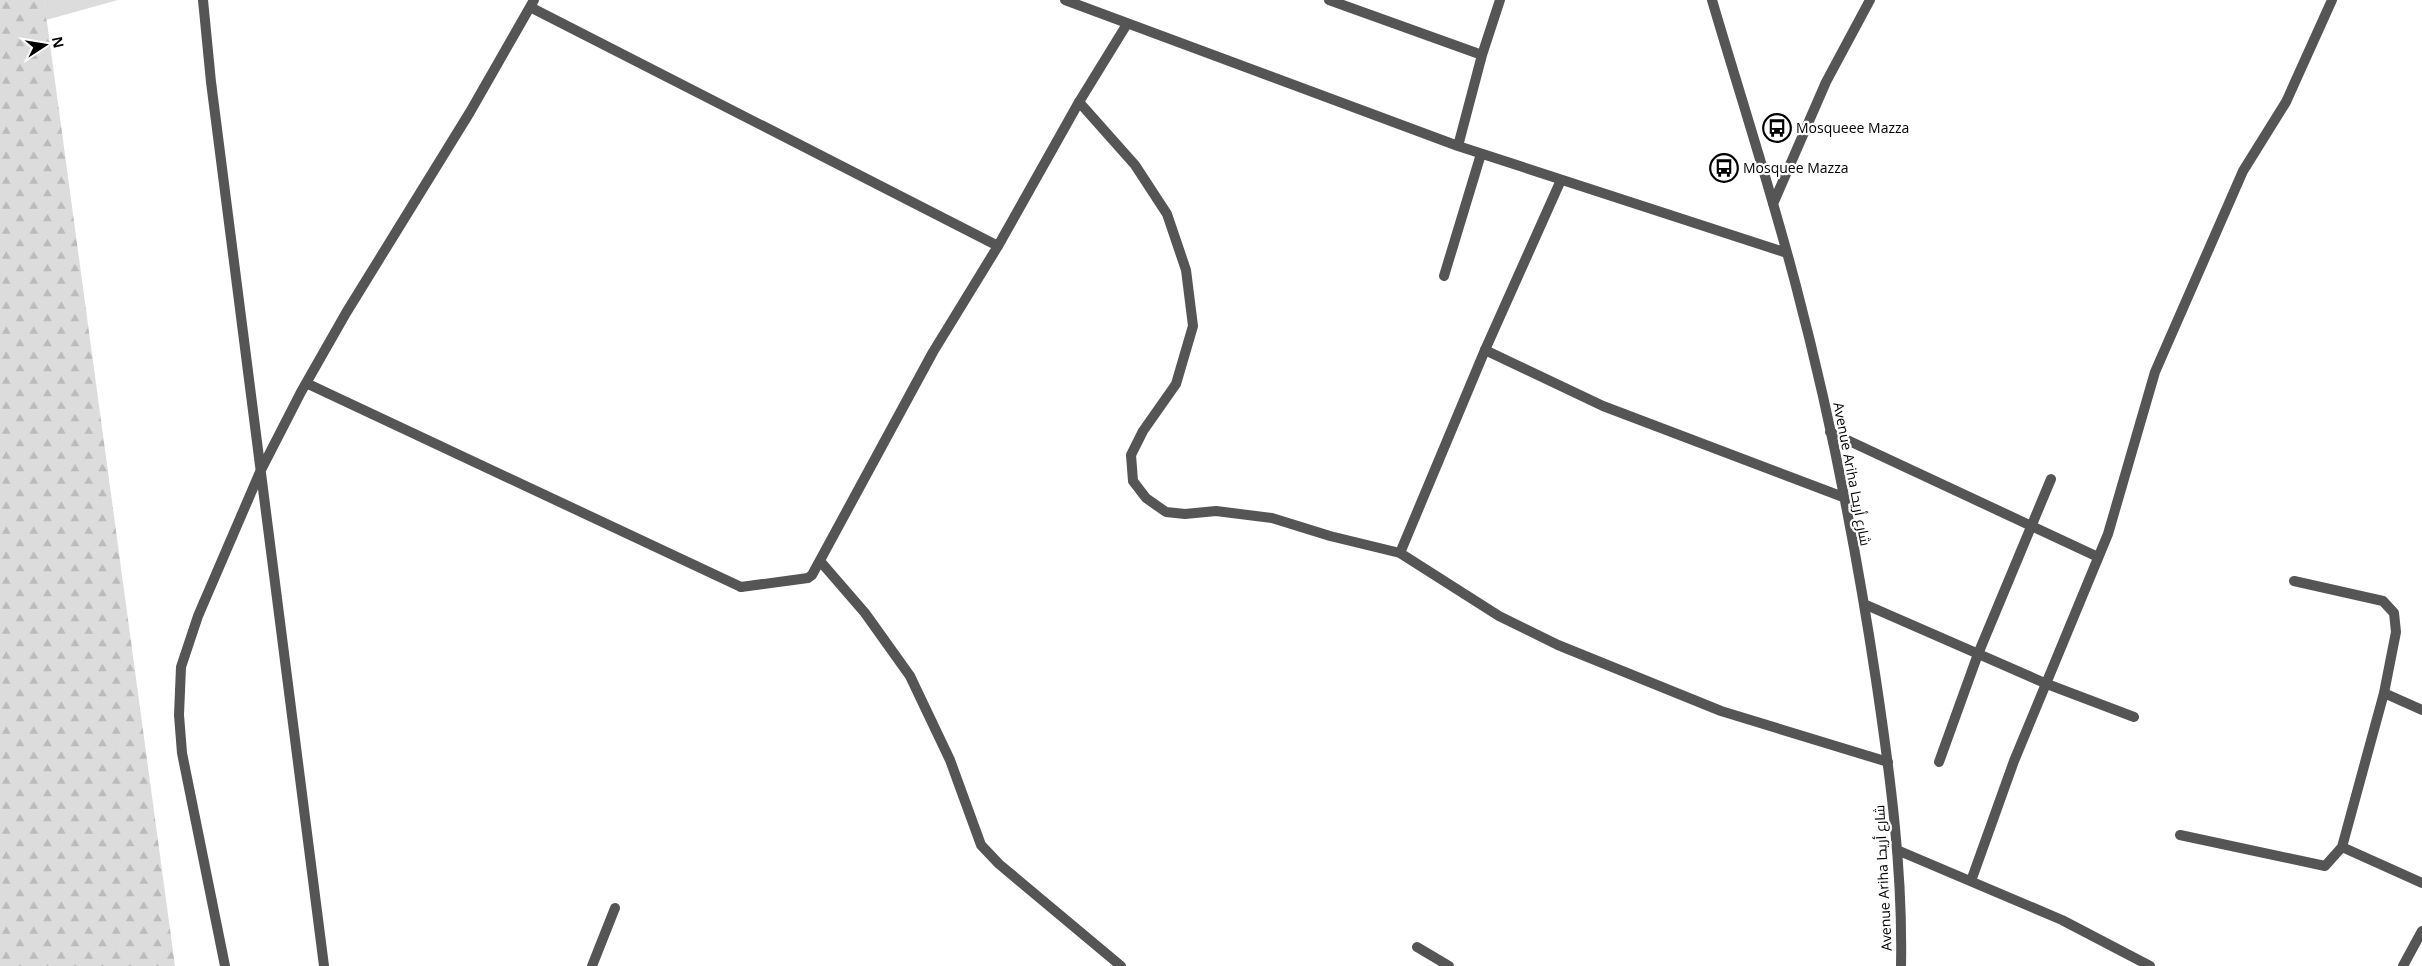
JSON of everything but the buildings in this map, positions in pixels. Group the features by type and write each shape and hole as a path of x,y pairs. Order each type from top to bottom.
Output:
{"street":[{"path":"204,0 210,82 324,966"},
{"path":"1065,0 1085,4 1127,24 1480,154 1787,253"},
{"path":"1329,0 1482,56"},
{"path":"1458,146 1482,56 1500,0"},
{"name":"Avenue Ariha شارع أريحا","path":"1712,0 1773,204 1812,348 1864,604 1888,762 1896,850 1901,966"},
{"path":"1773,204 1826,82 1870,0"},
{"path":"1971,881 2014,761 2108,534 2155,372 2243,171 2286,102 2332,0"},
{"path":"225,966 182,753 178,715 181,667 198,616 260,472 306,383 422,187 470,112 532,3 998,246"},
{"path":"306,383 741,587 808,578 812,575 820,561 932,352 998,246 1079,102 1127,24"},
{"path":"1079,102 1135,165 1168,214 1186,270 1193,326 1176,384 1143,431 1131,455 1133,481 1146,498 1166,512 1185,514 1216,510 1272,518 1330,536 1400,553 1499,616 1558,645 1721,710 1888,762"},
{"path":"1444,276 1480,154"},
{"path":"1400,553 1484,350 1561,180"},
{"path":"1484,350 1603,406 1843,497"},
{"path":"1830,432 2098,557"},
{"path":"1939,762 1978,654 2051,479"},
{"path":"820,561 865,613 910,676 950,760 981,845 999,864 1121,966"},
{"path":"2180,835 2325,866 2342,847 2384,693 2396,632 2394,613 2383,601 2294,581"},
{"path":"1864,604 2047,684 2134,717"},
{"path":"2384,693 2422,710"},
{"path":"2342,847 2422,883"},
{"path":"1896,850 2079,928 2150,966"},
{"path":"592,966 615,908"},
{"path":"2403,966 2422,931"},
{"path":"1417,947 1449,966"}],"green space":[{"path":"0,0 44,0 175,966 0,966"},
{"path":"44,0 118,0 46,20"}],"place":[{"name":"Mosqueee Mazza","path":"1777,128"},
{"name":"Mosquee Mazza","path":"1724,168"}]}
